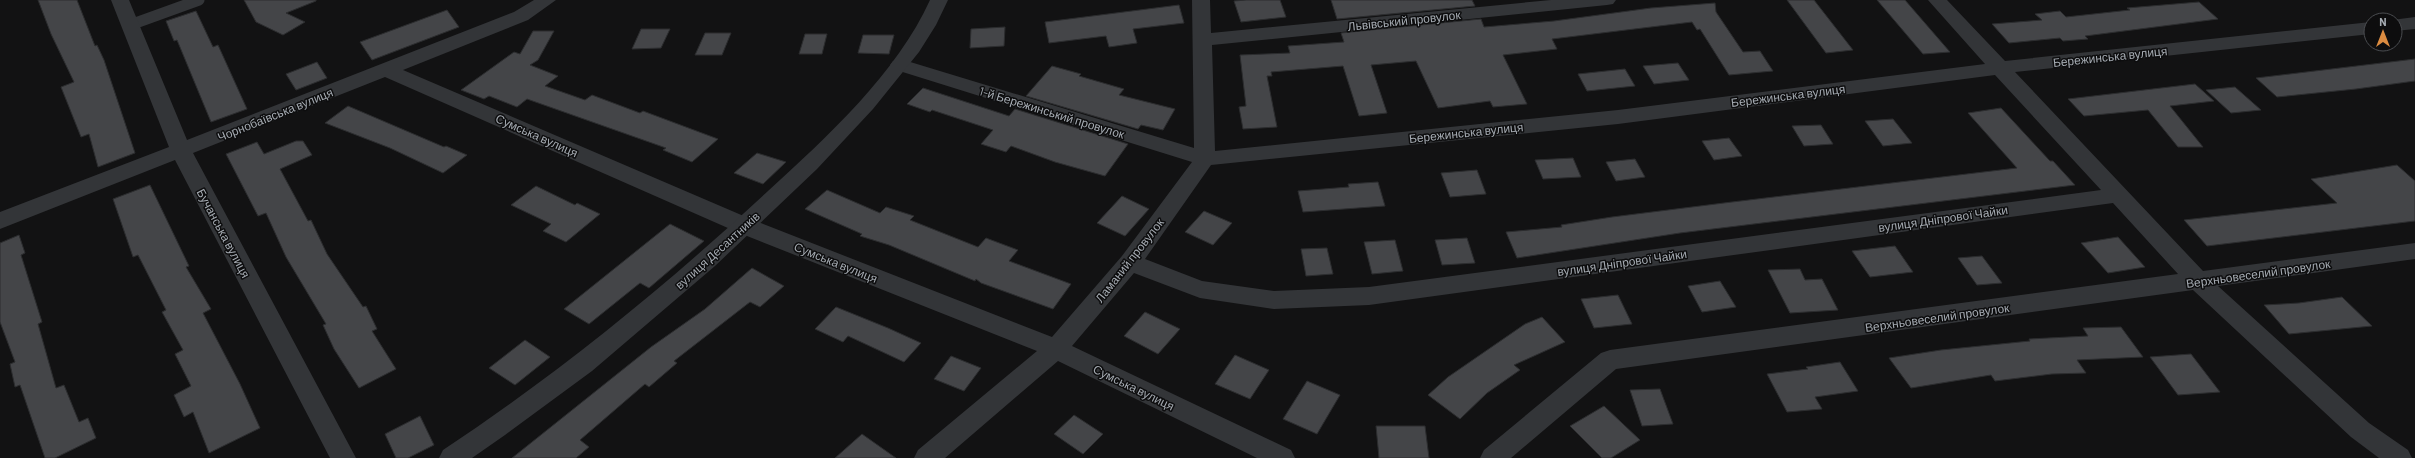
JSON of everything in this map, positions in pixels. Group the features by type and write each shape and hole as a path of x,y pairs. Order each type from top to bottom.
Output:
{"street":[{"name":"Бучанська вулиця","path":"120,0 181,151 343,458"},
{"name":"Чорнобаївська вулиця","path":"0,220 387,70 521,16 547,0"},
{"name":"вулиця Десантників","path":"452,458 512,419 662,300 745,226 834,142 900,65 930,23 939,0"},
{"path":"1201,0 1205,159"},
{"name":"Львівський провулок","path":"1202,40 1607,0"},
{"path":"1937,0 2198,282 2360,430 2400,458"},
{"path":"2403,24 2415,23"},
{"name":"Бережинська вулиця","path":"1205,159 1618,117 2000,68 2363,29"},
{"name":"1-й Бережинський провулок","path":"900,65 1205,159"},
{"name":"Сумська вулиця","path":"387,70 745,226 1056,349 1282,458"},
{"name":"Ламаний провулок","path":"927,458 1056,349 1130,262 1205,159"},
{"name":"вулиця Дніпрової Чайки","path":"1130,262 1200,289 1274,300 1369,296 2118,195"},
{"name":"Верхньовеселий провулок","path":"1493,458 1610,360 2198,282 2415,251"}],"lane":[{"path":"130,25 199,0"}],"building":[{"path":"38,0 77,0 95,46 97,45 104,60 135,153 98,167 89,134 81,137 61,87 74,82 51,34"},
{"path":"244,0 316,1 286,13 305,22 283,35 256,22"},
{"path":"1280,0 1286,17 1241,22 1234,1"},
{"path":"1331,0 1472,0 1475,6 1337,19"},
{"path":"1787,0 1814,0 1853,50 1826,53"},
{"path":"1877,0 1905,0 1950,52 1923,54"},
{"path":"2199,2 2218,19 2085,36 2088,39 2063,41 2060,38 2009,43 1992,24 2042,20 2035,14 2060,11 2066,17 2130,10 2127,8"},
{"path":"1715,3 1716,12 1743,52 1760,51 1773,71 1729,75 1700,29 1697,30 1692,22 1552,39 1557,49 1503,55 1527,104 1493,107 1490,101 1438,108 1416,61 1371,65 1387,113 1359,116 1343,66 1271,72 1272,76 1267,76 1277,127 1243,129 1239,107 1246,106 1240,55 1290,53 1288,46 1344,42 1341,33 1481,19 1484,27 1554,21 1651,8"},
{"path":"1179,5 1184,23 1133,29 1137,43 1109,47 1106,36 1049,43 1045,22"},
{"path":"447,10 459,27 372,60 360,42"},
{"path":"196,11 213,47 218,45 247,109 211,122 177,40 174,41 166,21"},
{"path":"1005,27 1004,46 970,48 971,29"},
{"path":"641,29 670,29 661,48 632,49"},
{"path":"533,31 554,31 538,60 530,65 558,76 545,86 585,100 592,95 640,113 643,111 718,139 692,162 663,150 666,148 527,99 517,107 489,96 484,99 461,90 514,52 520,54"},
{"path":"705,33 731,33 722,55 695,55"},
{"path":"805,34 827,34 822,54 799,54"},
{"path":"863,35 894,35 889,54 858,53"},
{"path":"2415,59 2415,81 2356,89 2277,97 2256,78"},
{"path":"317,62 327,78 296,90 286,74"},
{"path":"1678,63 1689,80 1654,84 1643,66"},
{"path":"1052,66 1081,74 1079,76 1124,89 1119,95 1175,109 1163,130 1141,125 1138,129 1026,96"},
{"path":"1625,69 1635,86 1587,91 1578,74"},
{"path":"2195,84 2214,101 2170,106 2203,147 2178,147 2148,110 2084,116 2068,99"},
{"path":"2235,87 2261,110 2231,113 2206,90"},
{"path":"923,88 1009,116 1015,109 1128,144 1105,176 1055,162 1011,146 1006,152 981,144 993,130 932,110 930,112 907,104"},
{"path":"348,106 444,147 446,146 467,155 443,173 390,148 325,123"},
{"path":"2001,108 2050,161 2053,161 2075,185 1680,233 1517,258 1506,232 1562,227 1561,225 1612,217 2017,168 1968,113"},
{"path":"1893,119 1912,143 1883,146 1865,121"},
{"path":"1821,125 1833,144 1804,146 1792,126"},
{"path":"1729,138 1742,156 1714,160 1702,141"},
{"path":"296,141 303,141 312,155 280,169 308,221 311,220 327,254 363,307 366,306 377,329 372,331 396,369 359,388 334,349 323,325 326,324 286,257 266,213 258,216 226,154 257,142 264,154"},
{"path":"757,153 786,162 763,184 734,173"},
{"path":"1573,158 1581,177 1543,179 1535,160"},
{"path":"1635,159 1645,177 1616,181 1606,162"},
{"path":"2397,165 2415,181 2415,221 2207,246 2184,220 2337,203 2311,179"},
{"path":"1477,170 1486,194 1450,197 1441,173"},
{"path":"1378,182 1385,206 1303,212 1298,191 1349,187 1348,184"},
{"path":"150,185 189,266 186,267 211,309 203,313 240,384 260,428 209,453 193,412 184,417 174,395 191,386 175,354 183,350 162,312 166,310 138,255 133,257 113,199"},
{"path":"536,186 575,205 577,203 600,214 566,242 543,231 551,224 511,205"},
{"path":"827,190 880,213 886,207 914,216 910,220 978,247 986,238 1018,250 1009,261 1071,284 1053,309 981,283 976,279 975,281 889,245 860,236 862,234 805,209"},
{"path":"1122,196 1149,209 1125,236 1097,223"},
{"path":"1204,211 1232,223 1213,245 1185,232"},
{"path":"670,224 704,241 649,288 640,283 589,324 564,309"},
{"path":"19,235 25,253 21,255 42,322 38,324 56,388 64,385 79,422 88,418 96,438 55,458 45,458 20,385 15,387 10,364 15,362 0,322 0,243"},
{"path":"2118,237 2145,267 2108,273 2081,243"},
{"path":"1467,238 1475,263 1442,265 1435,240"},
{"path":"1395,240 1403,271 1372,274 1364,242"},
{"path":"1895,246 1913,272 1870,277 1852,251"},
{"path":"1327,248 1333,274 1306,276 1301,249"},
{"path":"1982,256 2002,283 1977,285 1958,258"},
{"path":"752,268 784,286 760,307 750,302 674,361 677,363 649,387 645,384 580,440 589,447 576,458 512,458 651,347 705,309"},
{"path":"1800,269 1805,280 1822,279 1838,310 1790,313 1768,270"},
{"path":"1720,281 1736,307 1702,312 1688,286"},
{"path":"1618,295 1632,324 1594,328 1581,299"},
{"path":"2342,297 2372,326 2289,334 2264,305 2299,303"},
{"path":"836,307 921,343 904,362 848,336 843,342 815,329"},
{"path":"1145,312 1180,329 1158,354 1124,336"},
{"path":"1542,317 1565,342 1514,365 1520,370 1487,393 1460,419 1428,395 1448,377 1525,324"},
{"path":"2121,327 2143,357 2077,360 2086,373 2052,374 1995,381 1991,375 1911,388 1889,358 1941,350 2030,341 2029,339 2088,336 2083,328"},
{"path":"525,340 550,357 515,385 489,368"},
{"path":"2191,354 2220,392 2178,395 2150,357"},
{"path":"1235,355 1269,370 1250,399 1215,384"},
{"path":"951,356 981,368 964,391 934,379"},
{"path":"1840,362 1858,391 1815,397 1822,409 1787,412 1767,374 1808,369 1806,367"},
{"path":"1307,381 1340,395 1317,434 1283,419"},
{"path":"1660,389 1673,424 1642,426 1630,390"},
{"path":"1604,406 1640,440 1611,458 1602,458 1570,426"},
{"path":"1074,415 1103,434 1083,454 1054,434"},
{"path":"420,416 434,445 408,458 396,458 385,434"},
{"path":"1376,426 1425,426 1429,458 1379,458"},
{"path":"862,434 896,458 835,458"}]}
